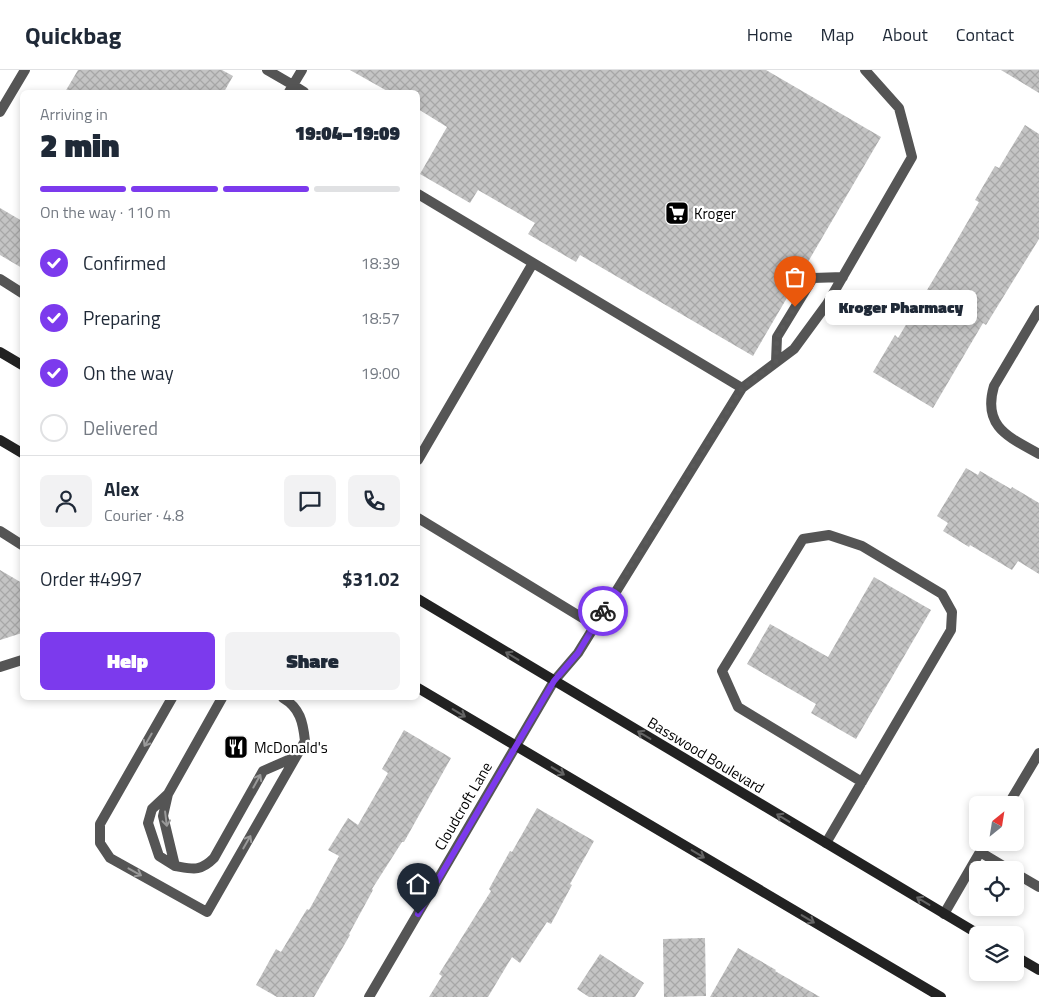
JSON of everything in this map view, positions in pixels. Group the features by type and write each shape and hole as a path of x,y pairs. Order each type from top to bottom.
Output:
{"main road":[{"path":"0,352 20,364"},
{"path":"0,440 20,452"},
{"name":"Basswood Boulevard","path":"420,600 969,929"},
{"path":"420,689 940,997"},
{"path":"1024,961 1039,970"}],"street":[{"path":"0,112 25,70"},
{"path":"267,70 291,89 302,70"},
{"path":"420,195 742,388 794,349 827,304 912,157 899,108 865,70"},
{"path":"420,457 533,263"},
{"path":"776,362 777,337 813,278 843,277"},
{"path":"0,279 20,292"},
{"path":"1039,310 994,386 990,400 992,416 1000,428 1039,454"},
{"name":"Cloudcroft Lane","path":"369,997 554,681 578,653 742,388"},
{"path":"420,519 594,625"},
{"path":"0,531 20,544"},
{"path":"826,843 862,782 951,630 952,612 942,594 862,546 829,536 803,539 722,671 738,707 862,782"},
{"path":"0,667 20,661"},
{"path":"171,700 100,824 100,843 110,858 207,912 304,741 303,723 299,712 286,700"},
{"path":"221,700 168,794 152,810 148,822 158,856 175,866 197,869 206,866 214,858 263,771 296,757"},
{"path":"1013,796 1039,753"},
{"path":"168,794 164,816 175,866"},
{"path":"944,914 980,852 995,861"},
{"path":"1024,878 1039,887"}],"building":[{"path":"78,70 222,70 233,76 225,90 66,90"},
{"name":"Kroger","path":"350,70 766,70 881,137 753,356 580,255 576,262 528,234 535,223 478,190 470,203 420,174 447,127 420,110 420,90 385,90"},
{"path":"1001,70 1039,70 1039,93"},
{"path":"1025,125 1039,134 1039,239 986,325 983,323 933,408 873,372 895,335 898,338 953,247 979,202 975,200 995,166 999,168"},
{"path":"0,208 20,220 20,267 0,255"},
{"path":"966,468 978,475 980,471 1039,503 1039,574 1018,561 1012,570 943,531 948,523 937,516"},
{"path":"0,570 20,582 20,634 0,640"},
{"path":"874,577 931,610 856,739 811,713 816,704 747,664 770,624 828,657"},
{"path":"404,730 451,758 404,842 402,842 372,889 350,935 314,997 277,997 256,985 276,949 281,952 307,909 309,910 339,856 328,850 348,818 358,825 388,773 382,769"},
{"path":"537,808 594,841 570,884 572,885 551,924 547,922 520,963 512,957 488,997 429,997 442,976 439,974 491,891 489,889 510,851 512,852"},
{"path":"705,938 706,996 664,997 663,939"},
{"path":"738,948 775,971 820,997 710,997"},
{"path":"600,954 644,983 635,997 589,997 577,989"}],"way so far":[{"path":"603,611 742,388 776,362 777,337 795,307"}],"place":[{"name":"Kroger","path":"677,213"},
{"name":"Kroger Pharmacy","path":"795,307"},
{"name":"McDonald's","path":"236,747"}],"route":[{"path":"418,914 554,681 578,653 603,611"}]}
